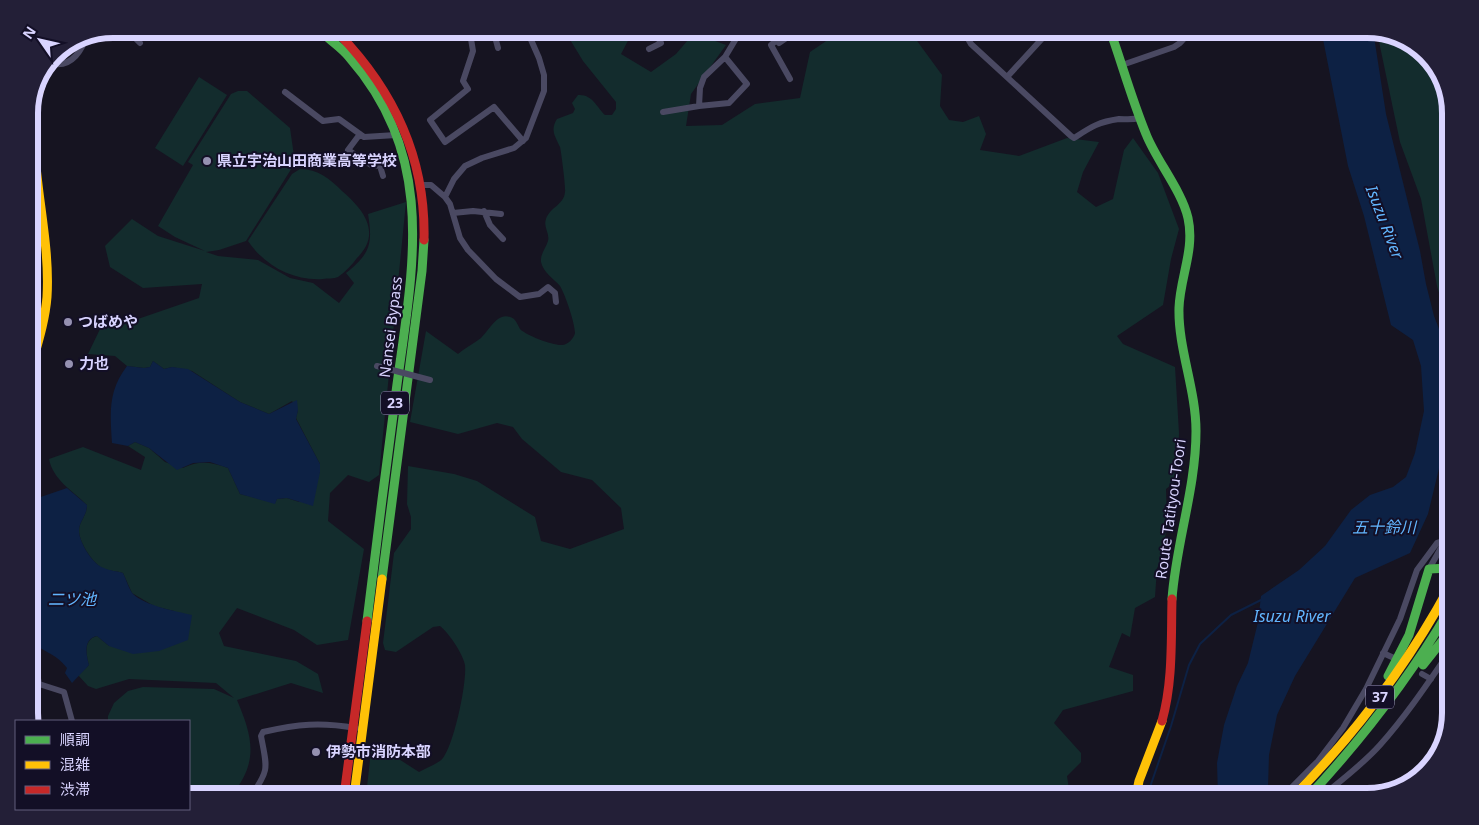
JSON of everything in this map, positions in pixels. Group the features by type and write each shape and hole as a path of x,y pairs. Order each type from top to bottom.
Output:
{"main road":[{"name":"Nansei Bypass","path":"328,38 349,57 373,90 396,135 410,182 412,216 412,262 358,728 354,788"},
{"name":"Nansei Bypass","path":"343,38 358,53 383,88 406,137 420,185 424,234 422,271 358,728 346,788"},
{"name":"Route Tatityou-Toori","path":"1113,38 1139,118 1178,194 1190,223 1190,250 1182,285 1179,313 1182,342 1193,398 1196,450 1181,526 1175,569 1170,672 1165,707 1160,728 1138,788"},
{"path":"38,175 46,246 47,297 38,343"},
{"path":"1338,749 1378,691 1404,648 1424,581 1430,568 1442,568"},
{"name":"37","path":"1301,788 1338,749 1373,707 1404,663 1442,600"},
{"name":"37","path":"1317,788 1355,747 1414,667 1442,622"},
{"path":"1355,747 1382,718 1442,641"}],"street":[{"path":"135,38 140,42"},
{"path":"471,38 473,51 464,81 468,89 430,120 444,142 494,107 523,141"},
{"path":"495,38 498,48"},
{"path":"445,197 454,179 465,166 482,158 514,148 526,138 544,91 544,75 530,38"},
{"path":"649,49 661,43 658,38"},
{"path":"699,106 700,88 704,77 725,57 736,38"},
{"path":"787,38 780,43 777,40 770,46 790,79"},
{"path":"968,38 971,44 1074,138 1095,124 1139,118"},
{"path":"1007,77 1043,38"},
{"path":"1122,65 1174,46 1185,38"},
{"path":"65,64 74,58 83,43"},
{"path":"663,112 729,103 747,84 725,57"},
{"path":"285,92 323,121 339,119 364,137 396,135"},
{"path":"360,134 348,150 371,165 380,166 383,176"},
{"path":"420,185 431,186 445,197 453,213 463,244 496,279 520,297 540,294 548,287 554,293 556,302"},
{"path":"453,213 484,211 502,214"},
{"path":"484,211 490,225 502,239"},
{"path":"378,366 430,380"},
{"path":"1291,788 1331,745 1366,689 1400,619 1417,570 1437,544 1442,542"},
{"path":"1430,568 1442,545"},
{"path":"1383,653 1394,658"},
{"path":"1332,788 1375,750 1401,720 1442,663"},
{"path":"1422,674 1431,679"},
{"path":"38,679 39,684 64,692 72,720"},
{"path":"256,788 266,770 261,736 263,732 303,724 327,724 358,728"}],"green space":[{"path":"569,38 629,38 621,54 651,72 676,54 690,38 707,38 726,45 691,94 686,126 722,125 755,104 800,98 810,52 831,38 915,38 942,75 940,106 949,120 963,122 979,116 986,134 980,150 1019,156 1067,138 1099,142 1083,172 1077,192 1096,207 1113,199 1124,150 1133,138 1158,173 1179,229 1171,259 1163,305 1117,336 1123,344 1175,367 1179,433 1177,480 1166,489 1167,527 1160,563 1157,568 1155,597 1135,608 1130,637 1122,633 1109,667 1133,675 1133,691 1063,710 1054,723 1081,753 1081,762 1067,776 1069,788 367,788 371,751 380,747 419,772 443,758 455,727 464,685 465,665 462,655 440,626 433,627 396,652 385,650 383,643 394,553 411,529 411,517 407,504 408,466 454,474 477,481 535,517 541,541 570,549 624,529 621,508 592,480 561,472 522,439 513,427 497,423 458,434 410,422 426,331 458,354 481,338 495,322 503,317 514,319 523,331 553,344 566,344 575,333 572,316 562,290 546,272 541,262 541,256 548,238 545,225 546,219 560,203 565,192 561,150 554,133 554,126 557,119 573,113 575,109 572,103 578,95 587,96 605,115 612,115 616,109 616,102 583,61"},
{"path":"1378,38 1395,43 1420,59 1438,88 1441,108 1441,301 1421,199 1400,142"},
{"path":"199,77 227,95 183,166 155,148"},
{"path":"238,91 247,91 290,128 295,163 246,241 219,250 206,252 218,256 258,260 290,278 313,283 339,303 354,283 346,273 360,260 368,248 370,233 368,214 406,202 379,475 369,482 348,475 330,493 328,521 364,549 348,640 317,645 294,630 237,608 219,633 224,646 296,661 318,674 323,693 291,683 237,700 250,738 249,761 240,784 237,788 190,788 190,720 108,720 114,703 128,691 143,687 214,689 234,698 216,683 129,679 96,689 88,686 78,675 89,665 87,648 89,641 93,638 97,636 109,646 174,611 154,606 132,593 123,573 104,569 91,558 81,541 79,531 87,505 59,479 49,459 83,447 141,470 145,457 128,446 135,442 149,448 165,462 183,468 205,463 228,468 240,494 275,503 277,499 287,498 299,502 320,472 320,464 296,418 298,410 292,401 269,414 240,402 192,371 172,367 164,369 153,361 150,367 127,366 115,356 88,354 101,327 135,320 199,298 202,284 143,288 110,267 105,246 132,219 158,236 205,251 175,237 158,226 193,165 188,162 231,94"},
{"path":"300,169 318,173 333,182 359,208 367,222 369,238 365,248 351,266 336,278 312,279 281,270 263,258 248,241 292,174"}],"water":[{"name":"五十鈴川","path":"1323,38 1374,38 1386,114 1434,316 1441,335 1442,458 1428,514 1410,553 1355,578 1295,676 1277,715 1269,755 1268,788 1218,788 1217,763 1224,725 1237,686 1248,663 1258,622 1261,596 1299,570 1325,546 1351,510 1370,495 1393,487 1406,477 1415,453 1424,411 1421,366 1413,340 1391,325 1364,216 1348,166"},
{"path":"153,361 164,369 172,367 188,369 240,402 269,414 297,400 298,410 296,419 320,464 313,506 287,498 277,499 275,504 240,494 228,468 210,462 193,463 177,470 149,448 135,442 128,446 112,443 111,412 116,384 127,366 150,367"},
{"name":"二ツ池","path":"67,488 87,505 79,531 81,541 87,553 100,566 123,573 133,594 145,602 161,608 192,615 188,640 159,651 133,654 109,646 97,636 89,640 87,656 89,665 72,683 65,673 67,668 53,655 38,647 38,498"}],"waterway":[{"name":"Isuzu River","path":"1150,788 1189,665 1200,644 1231,615 1261,600"}],"traffic: fast":[{"path":"328,38 346,54 378,96 397,136 408,176 412,217 412,260 408,303 367,621"},
{"path":"1113,38 1150,144 1175,186 1185,208 1190,230 1190,241 1180,297 1179,323 1195,415 1195,452 1193,473 1177,557 1172,599"},
{"path":"382,579 422,271 424,240"},
{"path":"1429,569 1442,568"},
{"path":"1388,676 1409,635 1429,569"},
{"path":"1316,788 1385,706 1419,659 1442,623"},
{"path":"1423,665 1442,641"}],"traffic: slow":[{"path":"38,185 46,249 47,297 38,341"},
{"path":"355,788 382,579"},
{"path":"1302,788 1339,748 1380,697 1417,643 1442,601"},
{"path":"1138,788 1162,721"}],"traffic: jam":[{"path":"343,38 376,79 391,103 403,128 419,182 424,240"},
{"path":"1162,721 1170,676 1172,599"},
{"path":"345,788 367,621"}],"place":[{"name":"県立宇治山田商業高等学校","path":"207,161"},
{"name":"つばめや","path":"68,322"},
{"name":"力也","path":"69,364"},
{"name":"伊勢市消防本部","path":"316,752"}]}
